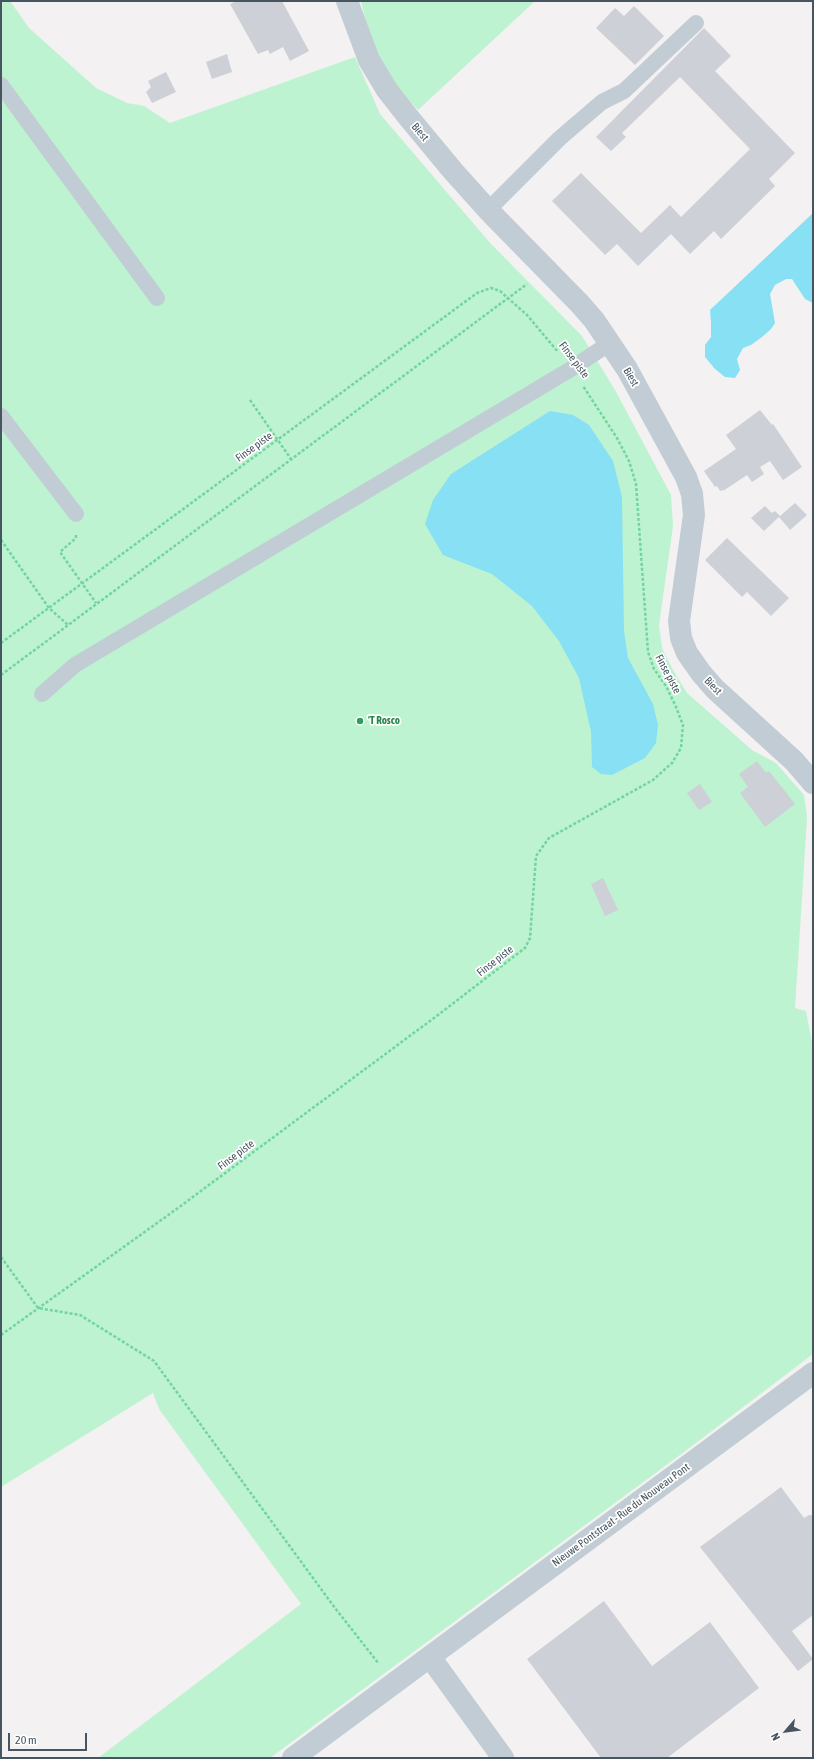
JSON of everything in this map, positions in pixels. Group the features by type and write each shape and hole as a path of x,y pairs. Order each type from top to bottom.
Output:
{"street":[{"name":"Biest","path":"347,1 369,60 387,90 452,171 580,304 610,343 627,369 686,477 692,494 694,515 678,621 681,638 687,653 701,673 715,689 794,761 813,783"},
{"name":"Nieuwe Pontstraat - Rue du Nouveau Pont","path":"293,1758 813,1373"},
{"path":"430,1656 503,1758"}],"lane":[{"path":"488,210 560,138 602,102 624,91 696,23"},
{"path":"1,85 157,298"},
{"path":"42,694 75,665 571,369 610,343"},
{"path":"1,416 76,514"}],"path":[{"path":"1,675 96,603 508,299 546,269"},
{"name":"Finse piste","path":"1,643 477,293 491,288 500,291 527,315 571,369 618,438 629,461 636,484 648,652 654,669 666,686 683,725 681,748 672,763 653,780 549,838 536,856 530,938 525,948 438,1015 178,1208 1,1335"},
{"path":"250,400 291,460"},
{"path":"76,514 76,538 60,552 96,603"},
{"path":"1,540 49,608 68,625"},
{"path":"1,1257 38,1308 80,1315 154,1360 335,1608 394,1683"}],"green space":[{"name":"'T Rosco","path":"1,1 10,1 29,28 96,88 127,103 144,106 170,123 355,57 380,114 491,244 582,336 615,390 671,495 673,526 659,625 662,648 687,693 752,750 776,763 804,795 807,817 795,1008 806,1011 813,1048 813,1354 692,1446 270,1758 98,1758 301,1604 159,1409 153,1393 1,1487"},
{"path":"361,1 535,1 418,110 383,73"}],"water":[{"path":"813,213 813,303 805,299 792,279 786,279 775,285 770,294 775,323 762,337 751,345 743,348 737,359 740,370 735,378 725,377 715,369 705,357 705,345 711,337 710,310"},
{"path":"550,411 573,415 589,425 613,461 622,497 624,631 628,658 653,704 658,725 656,743 645,758 612,775 601,774 592,767 591,732 579,678 559,641 532,606 492,574 443,555 425,524 433,500 451,474"}],"building":[{"path":"237,1 282,1 309,51 290,61 283,47 270,54 268,50 258,54 230,4"},
{"path":"634,6 664,36 635,65 596,28 615,8 624,16"},
{"path":"704,28 731,56 715,71 795,153 769,179 775,186 721,239 714,231 690,254 671,234 638,266 617,244 605,255 552,201 581,173 641,233 670,205 681,217 750,149 680,77 622,133 626,137 611,151 596,137"},
{"path":"227,54 232,72 212,79 206,62"},
{"path":"166,72 176,92 152,103 146,92 151,87 148,81"},
{"path":"760,410 772,425 773,424 802,467 783,480 770,461 760,467 764,474 752,482 747,475 723,491 720,491 717,486 715,487 704,471 736,449 726,435"},
{"path":"795,503 807,515 790,530 779,517"},
{"path":"765,506 772,513 775,511 780,516 764,531 751,518"},
{"path":"727,538 789,598 771,616 747,592 742,597 705,560"},
{"path":"757,761 766,773 769,771 795,804 765,827 740,793 748,787 739,774"},
{"path":"700,784 712,802 699,810 687,793"},
{"path":"603,878 618,910 605,916 591,884"},
{"path":"781,1487 804,1518 809,1515 813,1515 813,1615 792,1631 813,1659 798,1671 700,1547"},
{"path":"604,1601 652,1666 710,1622 759,1688 667,1758 601,1758 527,1659"}],"place":[{"name":"'T Rosco","path":"360,721"}]}
